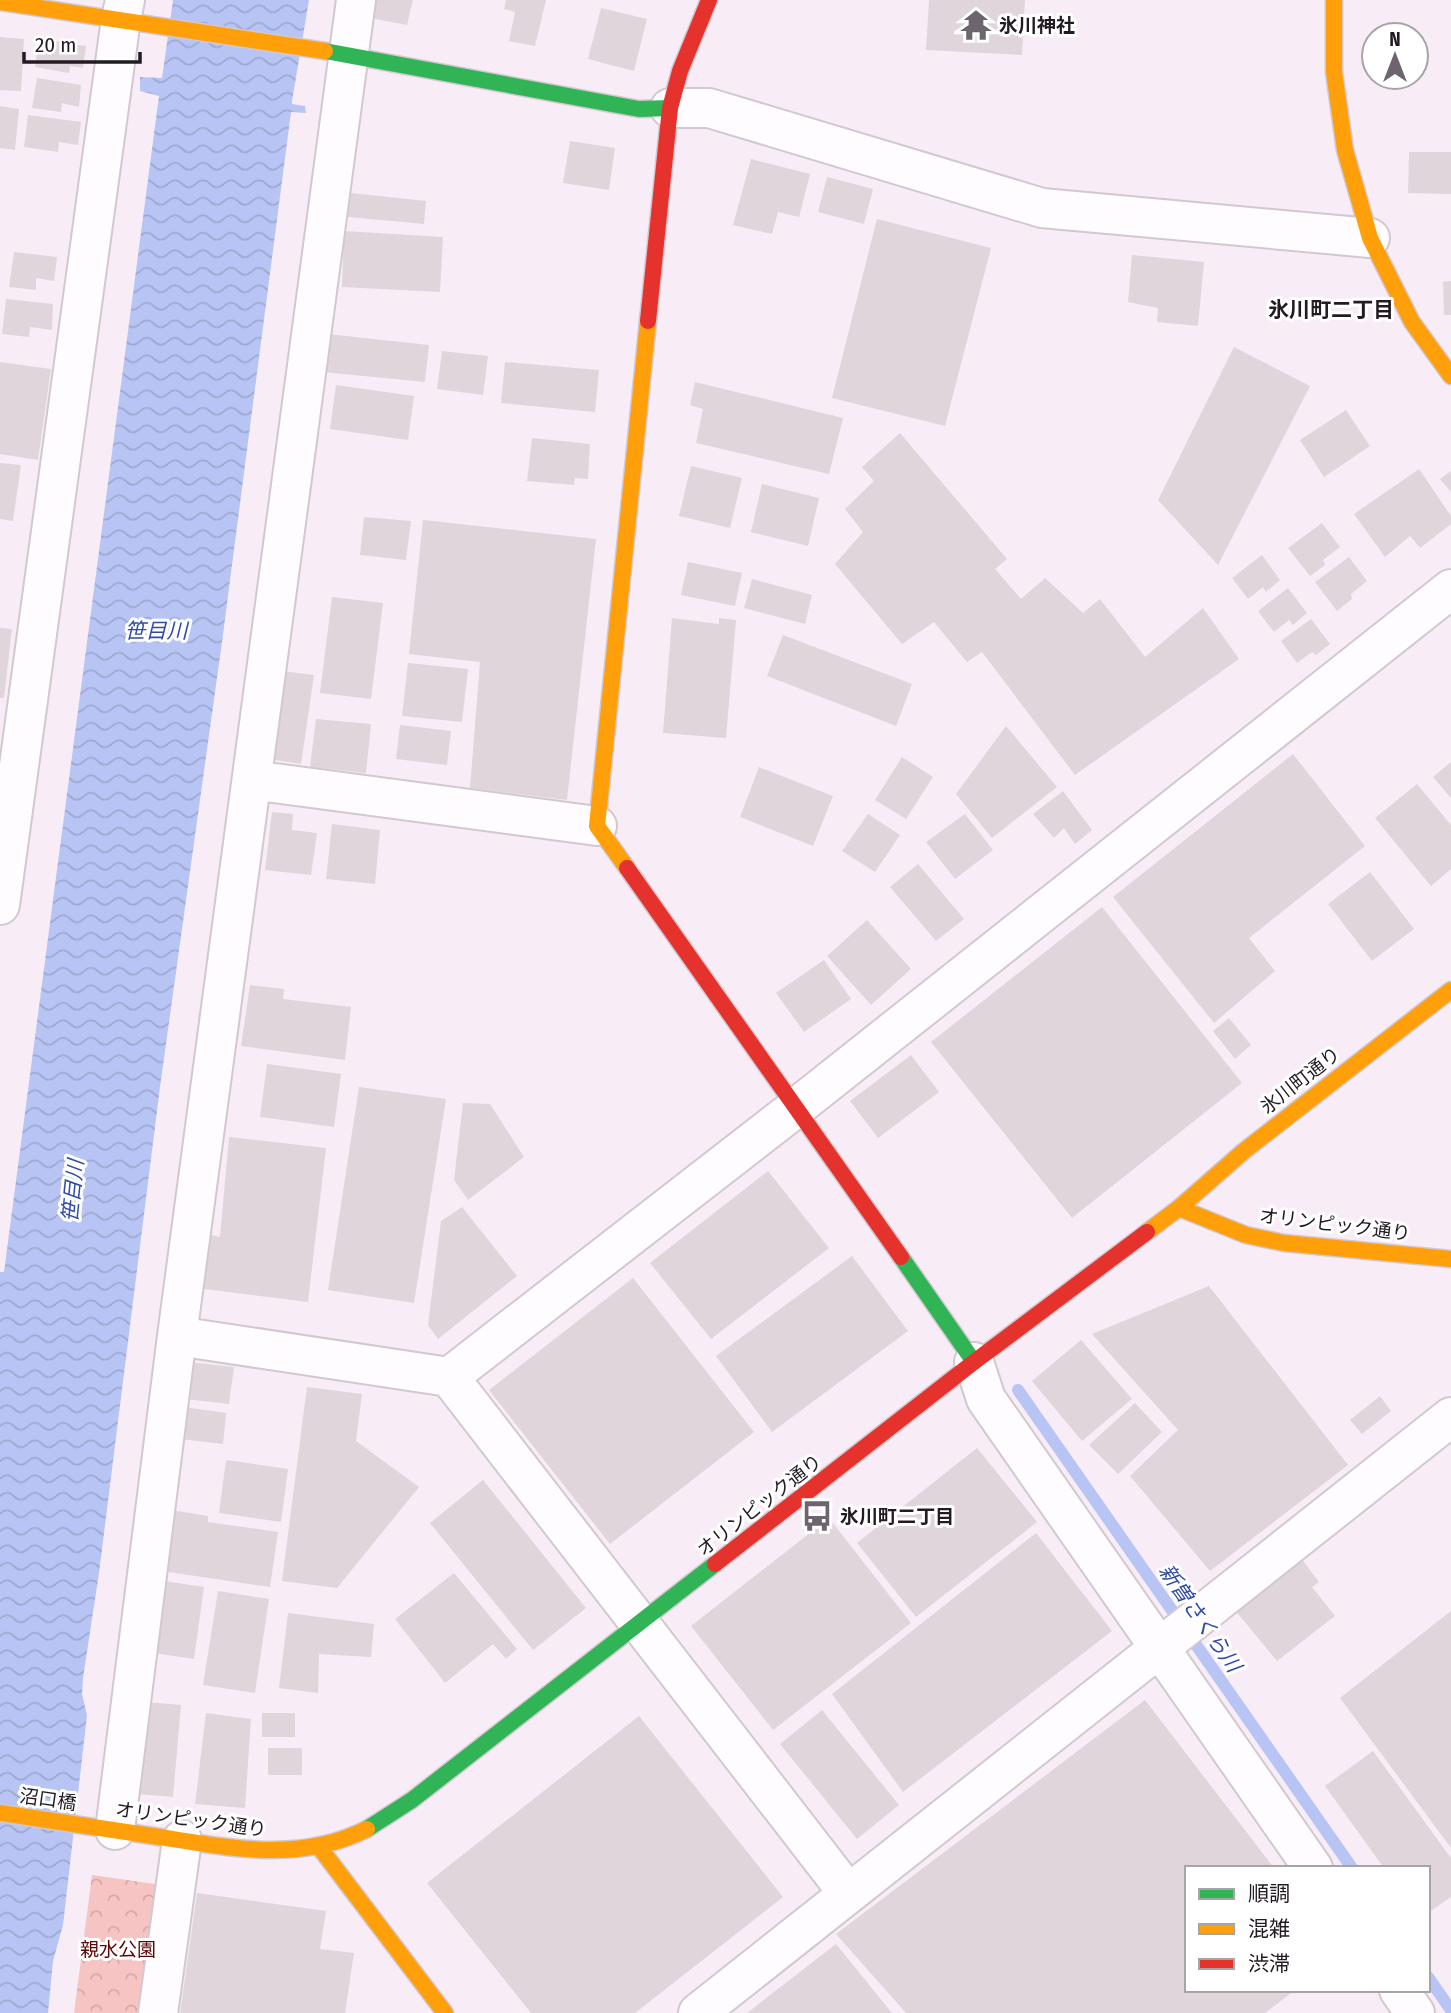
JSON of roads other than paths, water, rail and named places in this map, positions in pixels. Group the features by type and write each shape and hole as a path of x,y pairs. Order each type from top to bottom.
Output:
{"street":[{"path":"102,1828 177,1336 252,780 339,53 356,0"},
{"path":"709,0 680,71 670,108 597,826 974,1362 986,1399 1162,1646 1312,1866"},
{"path":"1334,0 1334,72 1345,150 1370,238 1412,323 1451,376"},
{"path":"0,2 128,14 639,109 709,107 1042,208 1370,238"},
{"path":"0,905 10,751 128,14"},
{"path":"449,1377 797,1107 1451,589"},
{"path":"252,780 597,826"},
{"name":"氷川町通り","path":"1179,1208 1244,1151 1451,990"},
{"name":"オリンピック通り","path":"102,1828 255,1851 288,1853 320,1848 345,1840 391,1816 639,1626 974,1362 1179,1208 1246,1235 1284,1243 1451,1259"},
{"path":"177,1336 449,1377 848,1894"},
{"path":"698,2013 1451,1417"},
{"name":"沼口橋","path":"0,1813 102,1828"},
{"path":"158,2013 182,1840"},
{"path":"320,1848 445,2013"},
{"path":"1400,1992 1415,2013"}],"water":[{"name":"笹目川","path":"173,0 309,0 292,101 292,104 305,106 306,113 291,112 222,642 160,1087 99,1573 83,1678 82,1694 87,1715 63,1925 53,1961 48,2013 0,2013 0,1272 4,1272 159,96 140,91 140,77 162,78"}],"waterway":[{"name":"新曽さくら川","path":"1018,1390 1351,1866"},
{"name":"新曽さくら川","path":"1430,1980 1451,2010"}],"place":[{"name":"氷川神社","path":"976,25"},
{"name":"氷川町二丁目","path":"817,1516"}],"district":[{"name":"氷川町二丁目","path":"1331,310"}],"park label":[{"name":"親水公園","path":"118,1949"}]}
